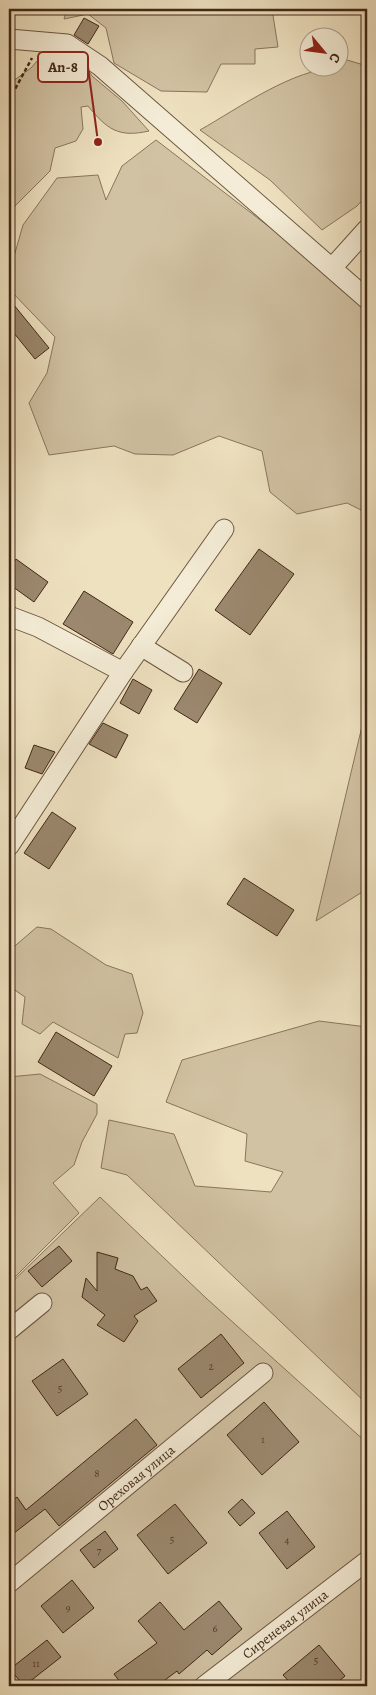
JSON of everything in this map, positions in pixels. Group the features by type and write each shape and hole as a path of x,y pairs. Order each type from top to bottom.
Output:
{"street":[{"path":"9,39 67,44 100,66 367,299"},
{"path":"332,268 367,229"},
{"path":"9,846 123,672 224,529"},
{"path":"9,616 38,627 123,672"},
{"path":"141,646 183,672"},
{"path":"9,1330 42,1303"},
{"name":"Ореховая улица","path":"9,1583 263,1373"},
{"name":"Сиреневая улица","path":"204,1686 367,1561"}],"path":[{"path":"9,100 42,42"}],"shaded area":[{"path":"67,9 272,9 278,47 255,49 255,64 221,64 207,92 161,91 114,63 106,28 88,14 64,19"},
{"path":"59,51 81,59 92,76 122,101 149,131 129,133 114,130 101,121 88,106 81,107 83,129 76,141 55,148 50,171 9,212 9,84 31,68 44,53"},
{"path":"348,60 367,66 367,195 357,206 322,230 270,180 200,130 285,82 298,77 348,78"},
{"path":"156,140 332,275 367,312 367,508 365,512 347,503 297,514 270,492 262,451 219,436 173,455 135,454 114,446 49,455 29,403 47,373 55,337 9,289 9,274 23,225 57,178 98,175 106,200 122,166"},
{"path":"367,705 367,889 316,921"},
{"path":"37,927 51,929 106,965 132,974 143,1013 137,1033 125,1034 118,1058 53,1022 40,1034 22,1024 25,997 9,986 9,951"},
{"path":"319,1021 367,1027 367,1404 127,1175 101,1168 109,1120 174,1134 195,1186 271,1192 283,1172 245,1161 247,1134 166,1102 182,1060"},
{"path":"40,1074 97,1104 97,1114 82,1142 74,1165 53,1183 79,1213 9,1283 9,1077"},
{"path":"100,1197 206,1298 367,1443 367,1686 9,1686 9,1285"}],"building":[{"path":"84,18 99,26 88,44 74,35"},
{"path":"9,299 49,348 35,359 9,327"},
{"path":"259,549 294,574 250,635 215,610"},
{"path":"16,559 48,582 34,602 9,584 9,569"},
{"path":"84,591 133,622 113,654 63,624"},
{"path":"199,669 222,683 197,723 174,709"},
{"path":"133,679 152,690 139,714 120,703"},
{"path":"103,723 128,735 116,758 89,744"},
{"path":"34,745 55,752 42,774 25,768"},
{"path":"52,812 76,828 49,869 24,853"},
{"path":"244,878 294,910 277,936 227,904"},
{"path":"56,1032 112,1066 94,1096 38,1062"},
{"path":"59,1246 72,1261 42,1287 28,1271"},
{"path":"97,1252 118,1258 115,1269 133,1276 141,1290 147,1287 157,1301 134,1316 138,1321 124,1342 97,1325 105,1315 82,1297 86,1278 97,1291"},
{"path":"221,1334 244,1363 201,1398 178,1369"},
{"path":"63,1359 88,1394 57,1416 32,1381"},
{"path":"264,1402 299,1442 262,1475 227,1435"},
{"path":"136,1419 157,1445 59,1526 45,1509 9,1537 9,1503 17,1497 26,1510"},
{"path":"242,1499 255,1513 240,1526 228,1512"},
{"path":"175,1504 207,1543 168,1574 137,1535"},
{"path":"287,1511 315,1547 287,1569 259,1533"},
{"path":"105,1531 118,1549 94,1568 80,1550"},
{"path":"72,1580 94,1608 63,1633 41,1606"},
{"path":"219,1601 242,1629 212,1655 207,1650 179,1674 177,1671 157,1686 123,1686 114,1674 157,1643 138,1621 160,1602 184,1630"},
{"path":"47,1640 61,1657 24,1686 10,1669"},
{"path":"319,1645 345,1676 333,1686 293,1686 283,1675"}],"place":[{"name":"An-8","path":"98,142"}]}
